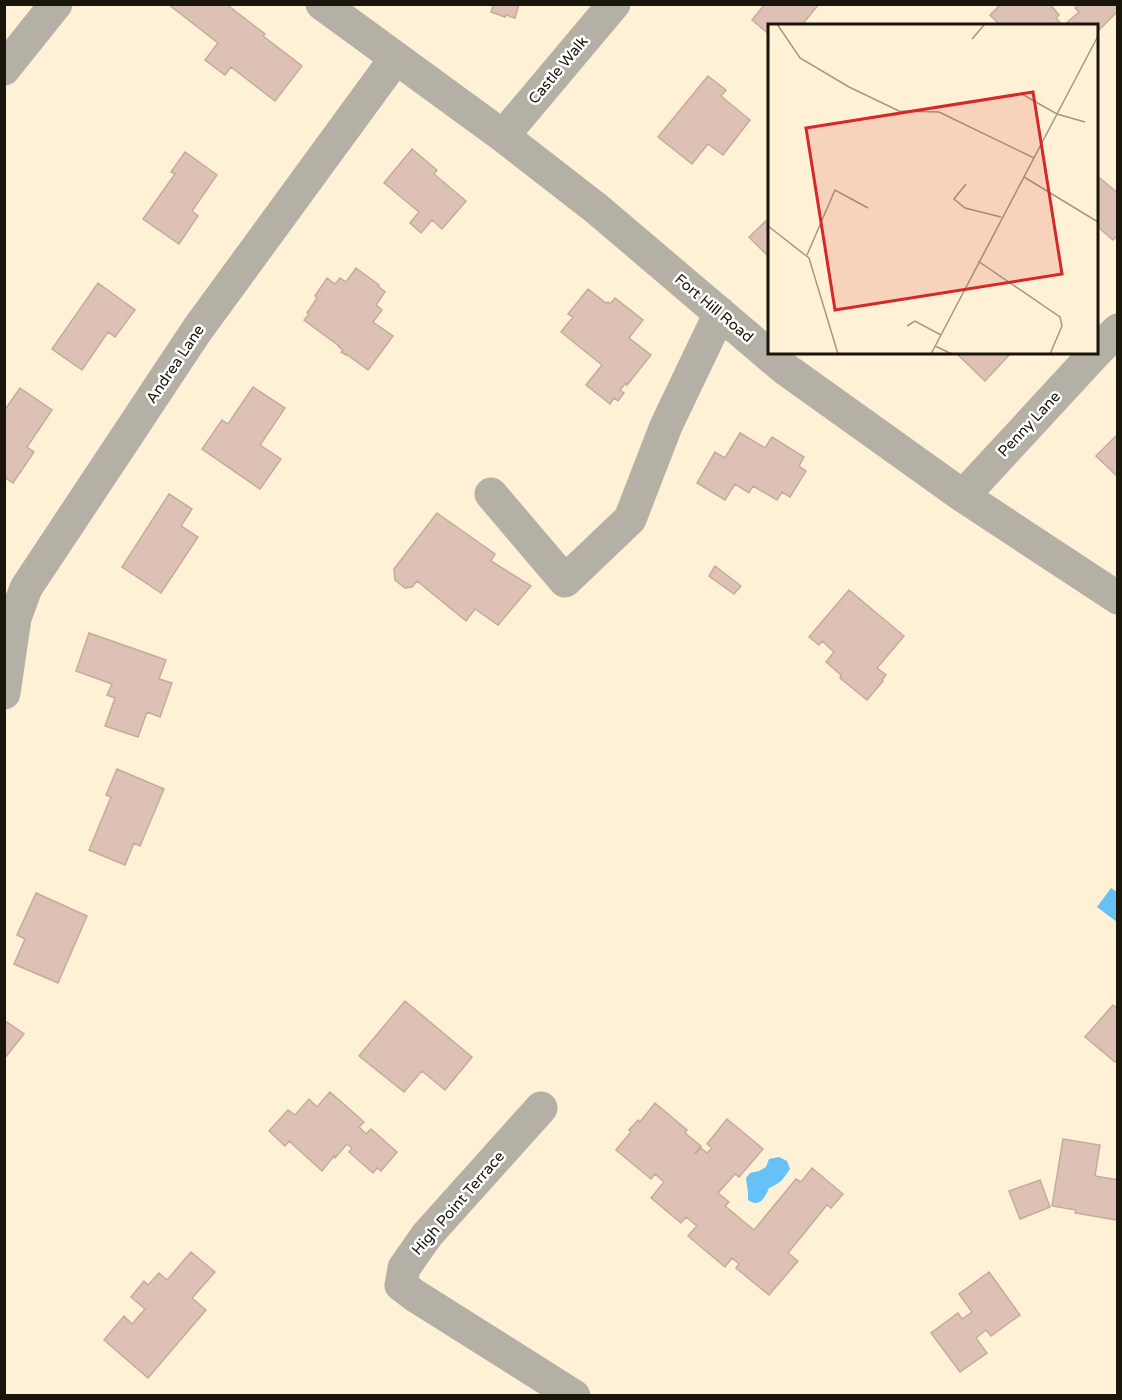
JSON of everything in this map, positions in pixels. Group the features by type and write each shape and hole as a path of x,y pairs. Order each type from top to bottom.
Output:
{"street":[{"path":"4,69 56,4"},
{"name":"Fort Hill Road","path":"322,4 503,136 597,209 784,368 963,496 1118,598"},
{"name":"Castle Walk","path":"503,136 614,4"},
{"name":"Andrea Lane","path":"4,693 15,618 26,588 197,330 395,59"},
{"path":"491,494 565,581 630,519 666,426 720,313"},
{"name":"Penny Lane","path":"1098,350 1118,330"},
{"name":"Penny Lane","path":"963,496 1094,354"},
{"name":"High Point Terrace","path":"541,1108 427,1235 404,1268 401,1285 574,1395"}],"water":[{"path":"1111,888 1117,892 1117,922 1097,907"},
{"path":"779,1157 787,1161 790,1169 779,1182 769,1188 761,1201 755,1203 748,1200 746,1178 750,1173 766,1167 769,1159"}],"building":[{"path":"168,4 226,4 302,66 275,101 231,67 225,75 205,60 218,43"},
{"path":"490,4 519,4 515,18 491,12 493,6"},
{"path":"765,4 819,4 803,24 768,24 768,33 752,20"},
{"path":"1001,4 1050,4 1059,15 1056,18 1061,24 999,24 990,15"},
{"path":"1079,4 1118,4 1118,11 1098,31 1098,24 1065,24 1079,12 1075,8"},
{"path":"708,76 726,90 721,96 750,120 723,155 708,144 692,164 658,137"},
{"path":"412,149 437,170 434,174 466,201 442,229 432,220 421,233 410,223 419,212 384,183"},
{"path":"185,152 217,175 192,211 198,216 179,244 143,219 175,174 171,172"},
{"path":"1098,177 1118,193 1118,235 1113,240 1098,227"},
{"path":"768,219 768,256 749,237"},
{"path":"356,268 385,292 376,305 382,310 373,322 393,336 368,370 341,352 343,350 339,346 304,320 317,298 315,296 327,278 335,284 340,278 346,282"},
{"path":"98,283 135,310 115,337 108,332 82,370 52,349"},
{"path":"588,289 606,303 610,304 615,298 643,320 629,338 651,355 627,385 626,383 620,390 624,393 618,401 614,398 610,404 586,385 602,365 561,332 573,317 568,314"},
{"path":"957,354 1010,354 985,381"},
{"path":"253,387 285,408 260,445 281,459 260,489 202,449 222,420 228,424"},
{"path":"20,388 52,410 27,447 34,452 13,483 4,477 4,411"},
{"path":"740,433 765,448 772,437 804,457 799,466 806,471 790,497 782,492 777,500 753,486 749,493 735,484 725,500 697,483 715,452 725,458"},
{"path":"1118,434 1118,477 1096,456"},
{"path":"169,494 192,509 181,526 198,537 161,593 122,567"},
{"path":"437,513 495,554 491,561 531,586 498,625 475,609 466,621 417,581 412,587 405,588 395,580 394,569"},
{"path":"715,566 741,586 734,594 709,576"},
{"path":"849,590 904,636 877,668 886,675 867,700 840,678 841,675 826,662 834,652 822,641 819,645 809,637"},
{"path":"89,633 166,660 159,679 172,683 160,717 147,712 138,737 105,726 115,698 107,695 112,684 76,671"},
{"path":"117,769 164,789 140,846 134,843 125,865 89,850 111,797 106,795"},
{"path":"36,893 87,916 58,983 14,964 25,939 17,935"},
{"path":"405,1001 472,1057 445,1090 422,1071 404,1092 359,1056"},
{"path":"1113,1005 1118,1009 1118,1059 1115,1062 1085,1037"},
{"path":"4,1020 24,1034 4,1059"},
{"path":"330,1092 364,1122 359,1127 366,1134 371,1129 397,1152 381,1171 377,1168 373,1173 349,1152 352,1148 347,1144 322,1171 289,1141 285,1146 269,1131 288,1110 295,1115 309,1099 317,1107"},
{"path":"655,1103 687,1130 685,1133 701,1146 695,1153 701,1148 707,1153 712,1148 707,1144 727,1119 763,1149 739,1177 735,1174 718,1193 729,1202 725,1206 754,1230 796,1179 801,1182 812,1168 843,1194 831,1208 827,1205 788,1253 798,1261 769,1295 736,1268 739,1264 732,1258 725,1267 688,1236 697,1226 686,1217 681,1223 651,1198 664,1182 655,1174 651,1179 616,1150 631,1132 629,1130 638,1120 640,1122"},
{"path":"1063,1139 1100,1145 1095,1176 1118,1180 1117,1220 1075,1213 1076,1210 1052,1206"},
{"path":"1040,1180 1050,1207 1020,1219 1009,1191"},
{"path":"191,1252 215,1272 192,1298 206,1310 148,1378 104,1340 124,1316 132,1324 145,1309 131,1297 144,1281 148,1285 159,1273 167,1280"},
{"path":"989,1272 1020,1315 991,1336 986,1330 976,1338 987,1353 960,1372 931,1333 958,1313 962,1319 972,1312 959,1294"}]}
